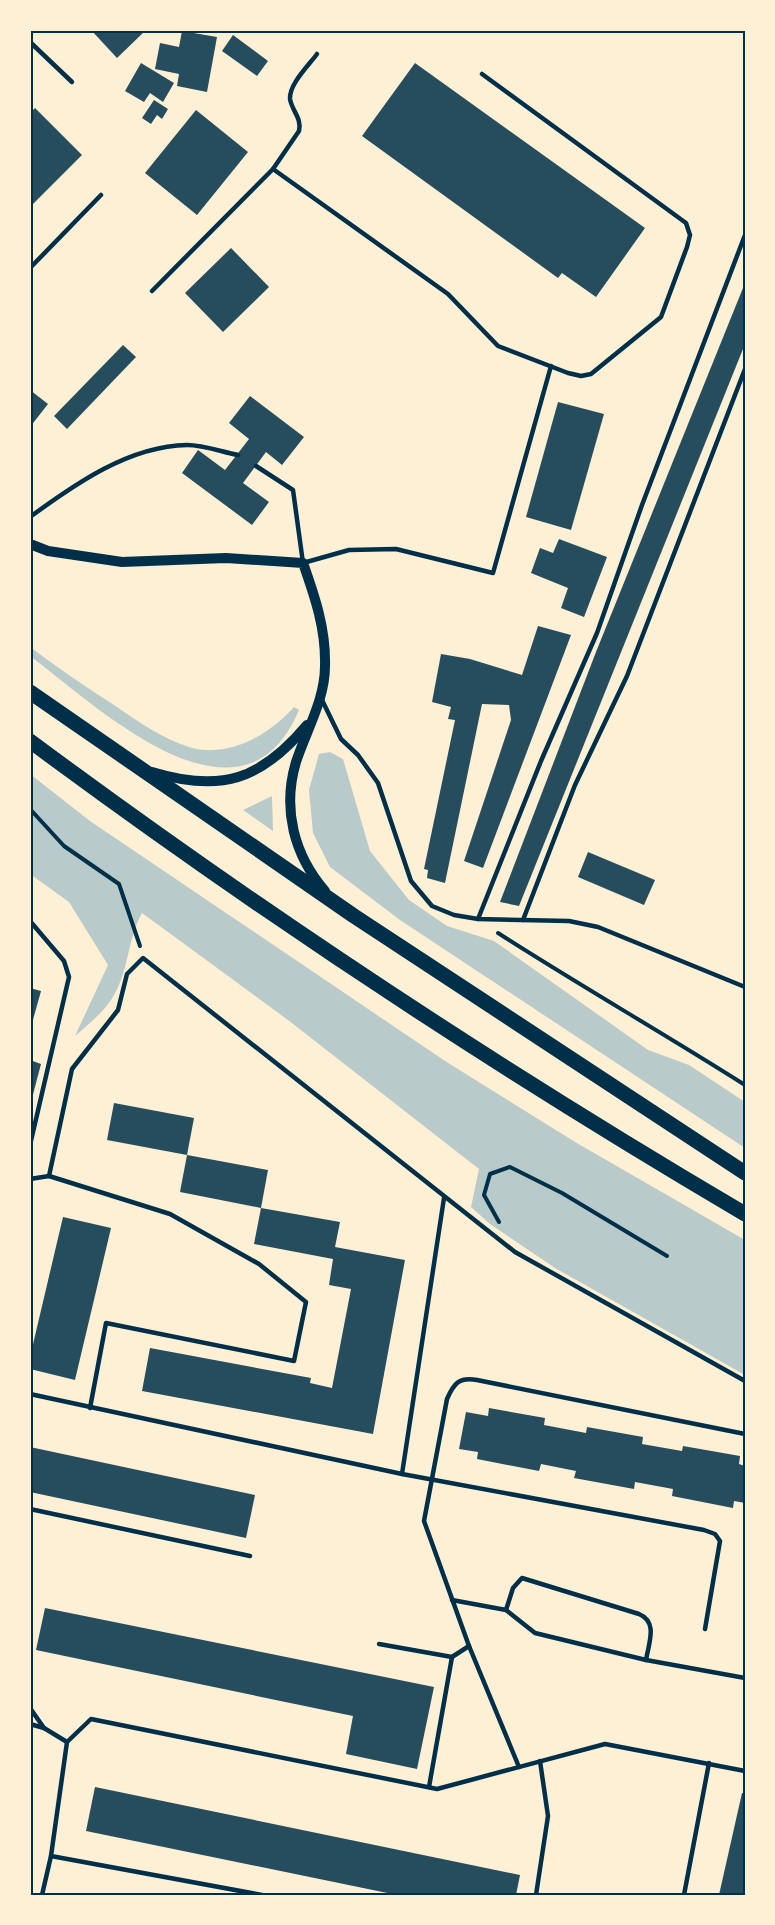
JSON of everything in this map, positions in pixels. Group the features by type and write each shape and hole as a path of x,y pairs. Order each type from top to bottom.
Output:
{"main road":[{"path":"30,692 354,916 542,1037 745,1173"},
{"path":"30,741 230,884 462,1040 745,1214"}],"street":[{"path":"30,544 48,551 122,562 226,558 303,563 322,619 325,667 320,698 292,778 291,808 294,836 316,880 354,916"},
{"path":"119,755 152,772 173,778 190,782 226,781 269,763 291,745 313,718"}],"lane":[{"path":"30,42 72,82"},
{"path":"152,291 273,169 299,131 300,124 290,99 292,90 317,54"},
{"path":"273,169 448,294 498,346 581,376 591,374 661,317 690,235 686,223 674,212 482,74"},
{"path":"30,268 101,195"},
{"path":"478,920 541,761 597,633 642,505 745,235"},
{"path":"256,466 293,489 303,563 350,550 396,549 493,573 551,366"},
{"path":"523,920 575,785 627,676 745,369"},
{"path":"30,517 60,495 138,452 188,445 238,454"},
{"path":"320,698 341,739 358,755 378,783 411,880 417,890 441,910 478,920 569,921 598,927 745,987"},
{"path":"30,921 64,962 69,978 30,1145"},
{"path":"49,1176 72,1069 118,1010 128,974 143,958 365,1131 444,1198 515,1252 745,1381"},
{"path":"30,1179 49,1176 170,1214 259,1264 306,1302 294,1361 106,1323 90,1408"},
{"path":"402,1474 444,1198"},
{"path":"519,1767 469,1646 424,1521 447,1399 456,1381 465,1378 745,1434"},
{"path":"30,1394 402,1474 704,1530 715,1534 720,1541 705,1629"},
{"path":"30,1509 250,1556"},
{"path":"506,1610 513,1588 522,1578 639,1614 648,1618 651,1624 646,1660"},
{"path":"452,1600 506,1610 535,1633 646,1660 745,1678"},
{"path":"379,1644 452,1657 469,1646"},
{"path":"429,1787 452,1657"},
{"path":"30,1708 44,1728"},
{"path":"42,1895 51,1856 67,1742 92,1719 437,1789 605,1744 745,1771"},
{"path":"30,1724 44,1728 67,1742"},
{"path":"536,1895 548,1816 540,1761"},
{"path":"684,1895 709,1763"},
{"path":"51,1856 262,1895"}],"path":[{"path":"30,809 64,846 119,884 134,923 143,958"},
{"path":"478,920 597,996 669,1036 745,1085"},
{"path":"500,1223 484,1195 490,1174 510,1167 562,1193 667,1256"}],"shaded area":[{"path":"30,647 143,724 189,747 219,750 233,747 273,727 294,707 299,710 274,749 242,766 207,766 169,753 130,731 30,656"},
{"path":"330,752 343,759 370,851 409,900 447,926 494,941 648,1050 689,1065 745,1102 745,1148 400,920 330,867 313,833 309,790 319,754"},
{"path":"30,774 90,821 445,1061 575,1142 745,1240 745,1375 555,1268 490,1224 471,1207 479,1169 288,1020 142,913 133,934 117,990 103,1010 75,1036 108,965 69,902 30,874"},
{"path":"272,796 273,831 243,810"}],"building":[{"path":"91,30 146,30 117,58"},
{"path":"182,31 217,37 207,92 177,86 179,74 155,69 160,43 179,47"},
{"path":"233,35 268,61 257,76 222,51"},
{"path":"141,63 174,83 163,102 150,93 144,102 125,91"},
{"path":"415,63 645,228 596,297 562,273 558,278 362,136"},
{"path":"154,100 168,109 162,119 157,115 151,124 142,118"},
{"path":"35,108 82,155 30,207 30,113"},
{"path":"196,110 248,152 197,215 145,173"},
{"path":"231,248 269,287 223,332 185,293"},
{"path":"745,283 745,344 519,906 500,902 596,652"},
{"path":"123,345 136,357 67,429 54,416"},
{"path":"30,390 48,404 30,427"},
{"path":"250,396 304,437 282,465 266,452 243,483 269,502 252,525 182,473 198,450 225,470 249,439 229,423"},
{"path":"558,402 604,414 571,530 526,517"},
{"path":"559,539 607,557 584,617 561,608 568,588 531,573 540,548 553,553"},
{"path":"538,626 571,635 483,868 464,861 511,720 509,705 482,704 445,883 427,878 428,870 424,869 455,720 448,719 451,707 432,702 441,654 470,659 522,675"},
{"path":"588,852 655,880 644,905 578,877"},
{"path":"30,988 41,991 31,1027 30,1027"},
{"path":"30,1060 41,1064 31,1102 30,1102"},
{"path":"114,1103 194,1118 187,1155 107,1140"},
{"path":"187,1155 268,1170 261,1208 180,1192"},
{"path":"261,1208 340,1222 335,1247 405,1260 373,1434 142,1391 150,1348 311,1378 310,1383 332,1388 351,1289 329,1285 333,1259 254,1244"},
{"path":"63,1217 111,1228 75,1380 30,1369 30,1357"},
{"path":"489,1408 545,1418 544,1425 586,1433 587,1427 643,1437 642,1444 682,1451 683,1446 740,1456 739,1464 745,1466 745,1503 734,1501 733,1508 672,1496 673,1489 635,1482 634,1489 574,1478 576,1471 541,1464 539,1471 477,1459 478,1452 459,1449 466,1412 488,1416"},
{"path":"30,1447 255,1495 246,1538 30,1492"},
{"path":"45,1608 434,1687 417,1769 346,1754 353,1716 36,1650"},
{"path":"95,1787 520,1875 516,1895 397,1895 86,1831"},
{"path":"742,1793 745,1793 745,1895 719,1895"}]}
